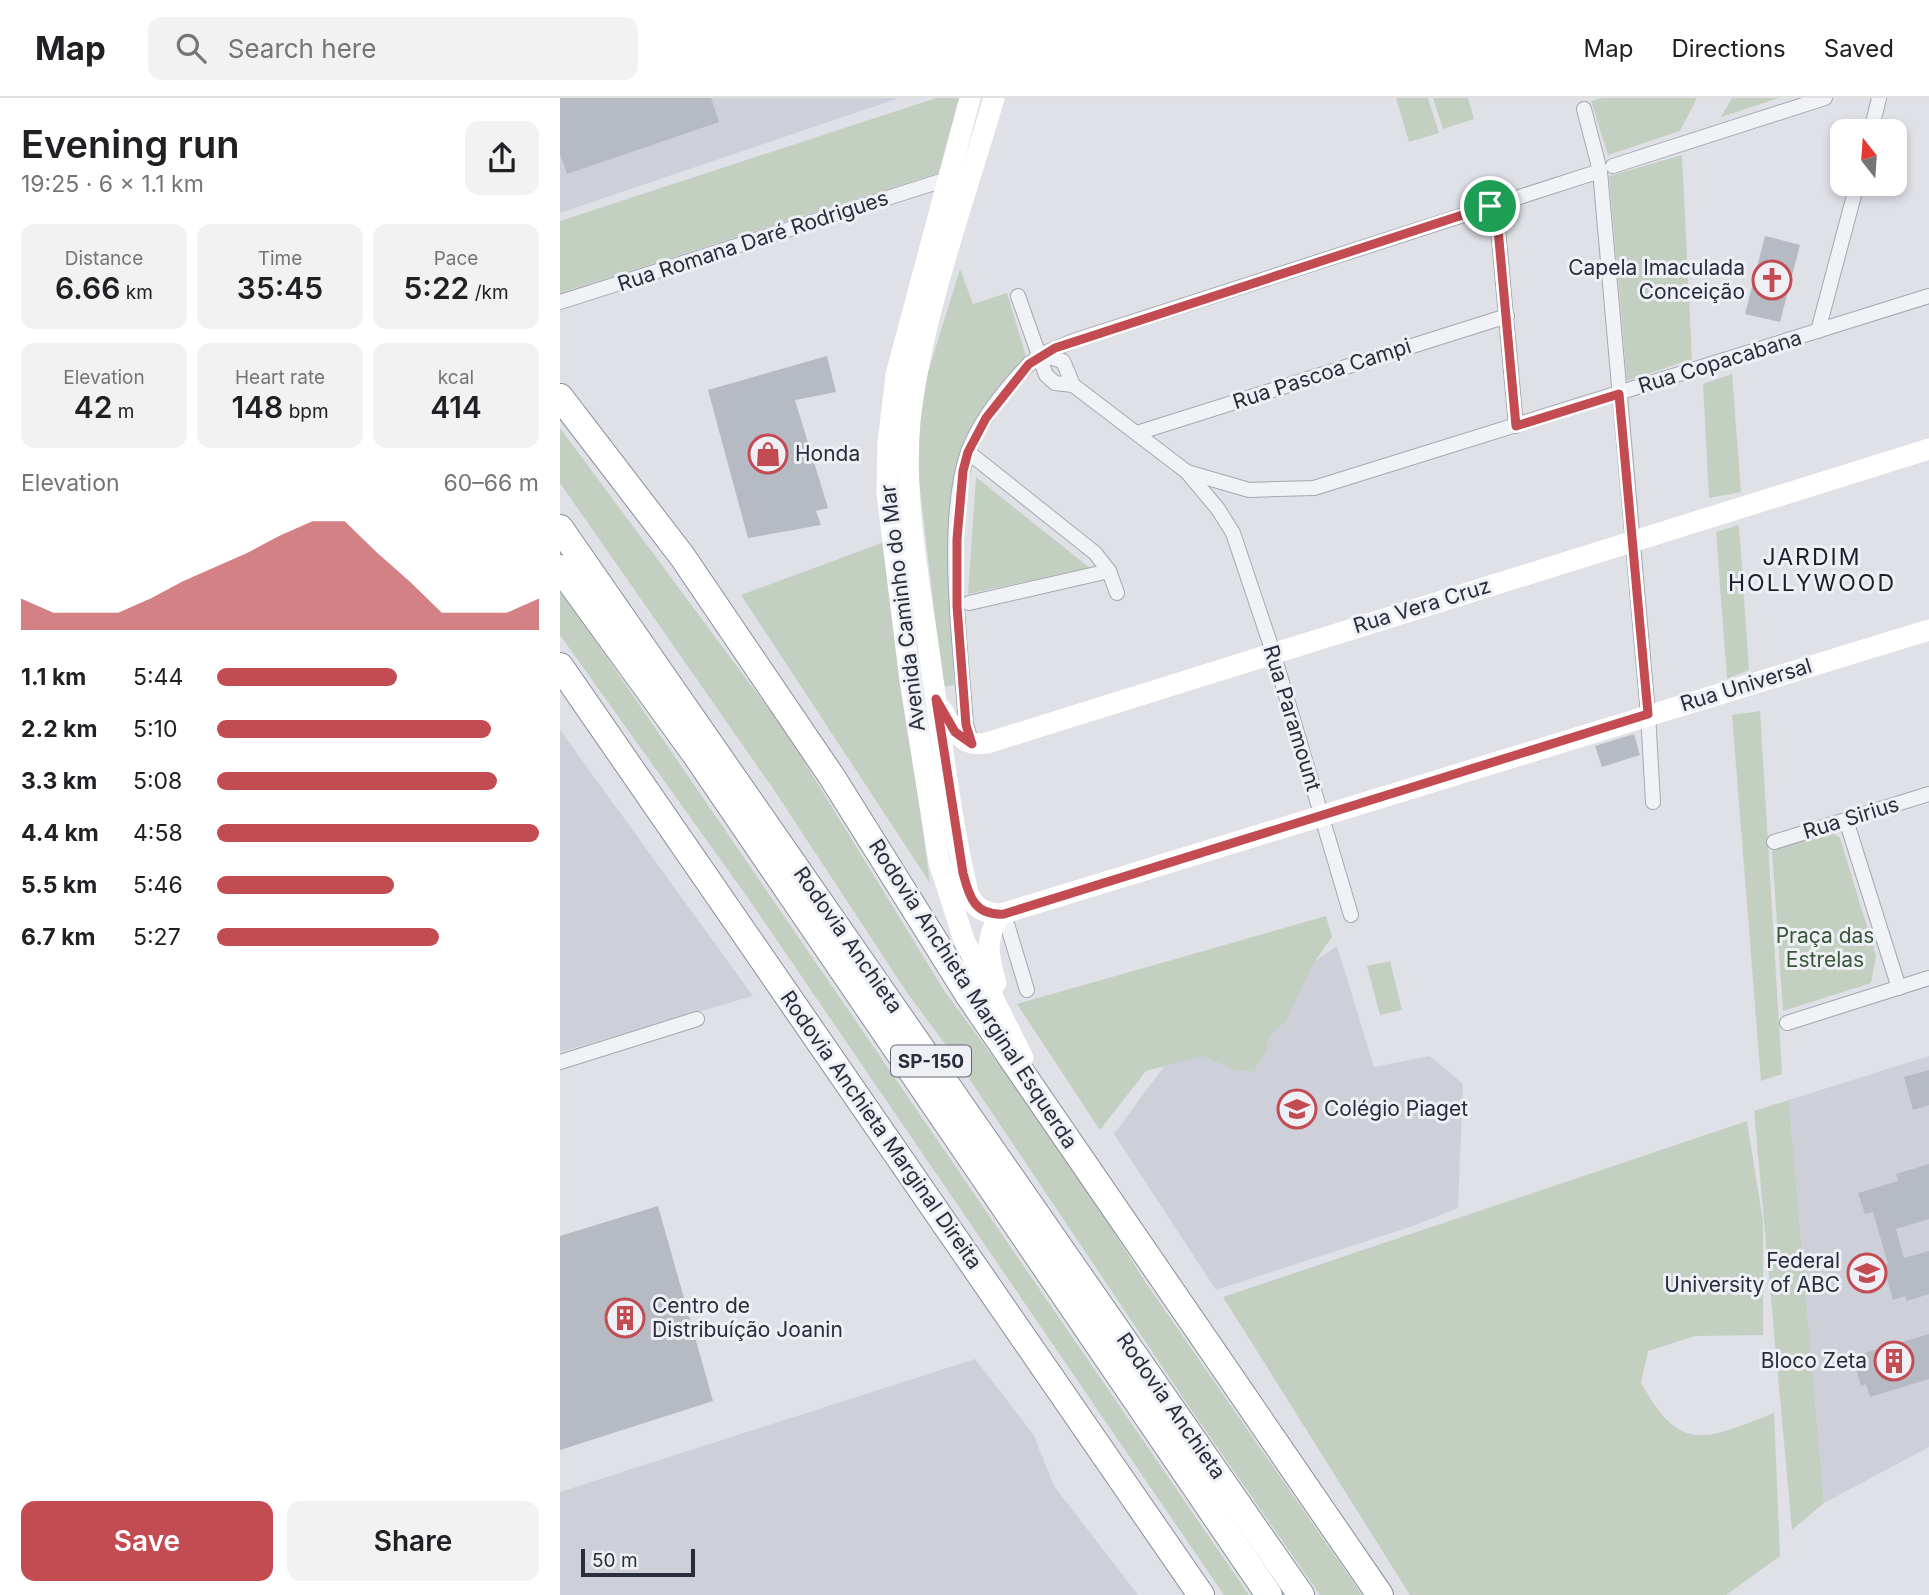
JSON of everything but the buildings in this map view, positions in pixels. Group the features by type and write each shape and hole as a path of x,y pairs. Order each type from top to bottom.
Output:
{"highway":[{"name":"Rodovia Anchieta Marginal Esquerda","path":"560,397 682,556 832,777 969,996 1380,1595"},
{"name":"Rodovia Anchieta","path":"560,528 1301,1595"},
{"name":"Rodovia Anchieta","path":"560,568 695,754 1269,1595"},
{"name":"Rodovia Anchieta Marginal Direita","path":"560,666 1202,1595"}],"street":[{"name":"Avenida Caminho do Mar","path":"970,98 896,375 887,467 889,523 926,797 939,862 964,940 1045,1104"},
{"name":"Avenida Caminho do Mar","path":"994,98 929,320 911,420 908,464 915,552 968,893 974,904 983,911 1003,914"},
{"path":"972,744 966,725 957,577 959,506 968,452 986,418 1019,375 1040,355 1073,341 1825,98"},
{"path":"1874,119 1879,98"},
{"path":"1584,109 1606,169 1619,394 1648,714 1653,802"},
{"name":"Rua Romana Daré Rodrigues","path":"560,302 947,179"},
{"path":"1818,331 1854,196"},
{"path":"1490,206 1497,220 1516,426"},
{"path":"1018,296 1040,355"},
{"name":"Rua Copacabana","path":"1187,472 1226,486 1258,491 1314,488 1929,296"},
{"name":"Rua Pascoa Campi","path":"1138,433 1507,316"},
{"name":"Rua Paramount","path":"1073,384 1063,361 1040,355 1044,371 1050,380 1073,384 1187,472 1228,524"},
{"name":"Rua Vera Cruz","path":"972,744 987,743 1929,449"},
{"path":"968,452 1095,553 1109,571 1117,593"},
{"name":"Rua Paramount","path":"1226,486 1228,524 1273,652 1351,915"},
{"path":"969,603 1109,571"},
{"name":"Rua Universal","path":"1003,914 1929,630"},
{"path":"936,699 955,732 972,744"},
{"path":"950,788 958,762 972,744"},
{"name":"Rua Sirius","path":"1774,842 1929,794"},
{"path":"1846,820 1899,988"},
{"path":"1003,914 988,936 989,959 1016,1045"},
{"path":"1003,914 1027,990"},
{"path":"1787,1023 1929,978"},
{"path":"560,1062 697,1019"}],"shaded area":[{"path":"560,98 899,98 560,213"},
{"path":"560,730 753,996 560,1052"},
{"name":"Colégio Piaget","path":"1337,946 1374,1067 1430,1056 1463,1084 1458,1208 1413,1226 1216,1290 1114,1134 1170,1058"},
{"name":"Federal University of ABC","path":"1929,1056 1929,1447 1824,1503 1789,1100"},
{"path":"975,1359 1033,1434 1054,1486 1138,1595 560,1595 560,1492"}],"green space":[{"path":"936,98 966,98 945,171 560,293 560,221"},
{"path":"1396,98 1428,98 1439,133 1409,142"},
{"path":"1433,98 1468,98 1474,119 1443,129"},
{"path":"1601,98 1697,98 1680,131 1608,155 1591,101"},
{"path":"1732,98 1779,98 1721,117"},
{"path":"1682,155 1692,359 1627,381 1609,176"},
{"path":"960,269 973,304 1007,293 1026,356 975,422 960,451 952,555 954,685 943,687 917,463 922,392"},
{"path":"1732,374 1741,492 1709,498 1703,384"},
{"path":"560,428 788,735 945,992 1065,1154 1146,1283 1362,1595 1320,1595 1192,1411 954,1056 908,994 774,790 560,483"},
{"path":"976,477 1090,568 968,594"},
{"path":"1739,525 1749,670 1727,679 1716,532"},
{"path":"884,542 930,883 741,595"},
{"path":"560,589 1249,1595 1224,1595 748,898 560,635"},
{"path":"1760,711 1782,1074 1761,1081 1732,715"},
{"name":"Praça das Estrelas","path":"1832,832 1840,838 1876,956 1871,983 1783,1011 1772,851"},
{"path":"1326,916 1332,937 1313,964 1286,1021 1269,1037 1266,1050 1254,1072 1235,1070 1203,1056 1146,1071 1100,1130 1017,1004"},
{"path":"1390,961 1402,1010 1380,1015 1367,966"},
{"path":"1789,1100 1824,1503 1792,1530 1754,1111"},
{"path":"1747,1121 1763,1222 1763,1335 1695,1336 1648,1351 1641,1382 1655,1406 1669,1422 1683,1431 1697,1435 1730,1430 1774,1413 1780,1556 1726,1595 1410,1595 1223,1297"}],"place":[{"name":"Capela Imaculada Conceição","path":"1772,280"},
{"name":"Honda","path":"768,454"},
{"name":"Colégio Piaget","path":"1297,1109"},
{"name":"Federal University of ABC","path":"1867,1273"},
{"name":"Centro de Distribuíção Joanin","path":"625,1318"},
{"name":"Bloco Zeta","path":"1894,1361"}],"district":[{"name":"JARDIM HOLLYWOOD","path":"1812,570"}],"route":[{"path":"1490,206 1497,220 1516,426 1619,394 1648,714 1004,914 990,914 977,908 968,893 963,873 936,699 955,732 972,744 966,725 959,636 957,539 965,464 975,436 986,418 1029,364 1055,348 1490,206"}]}
